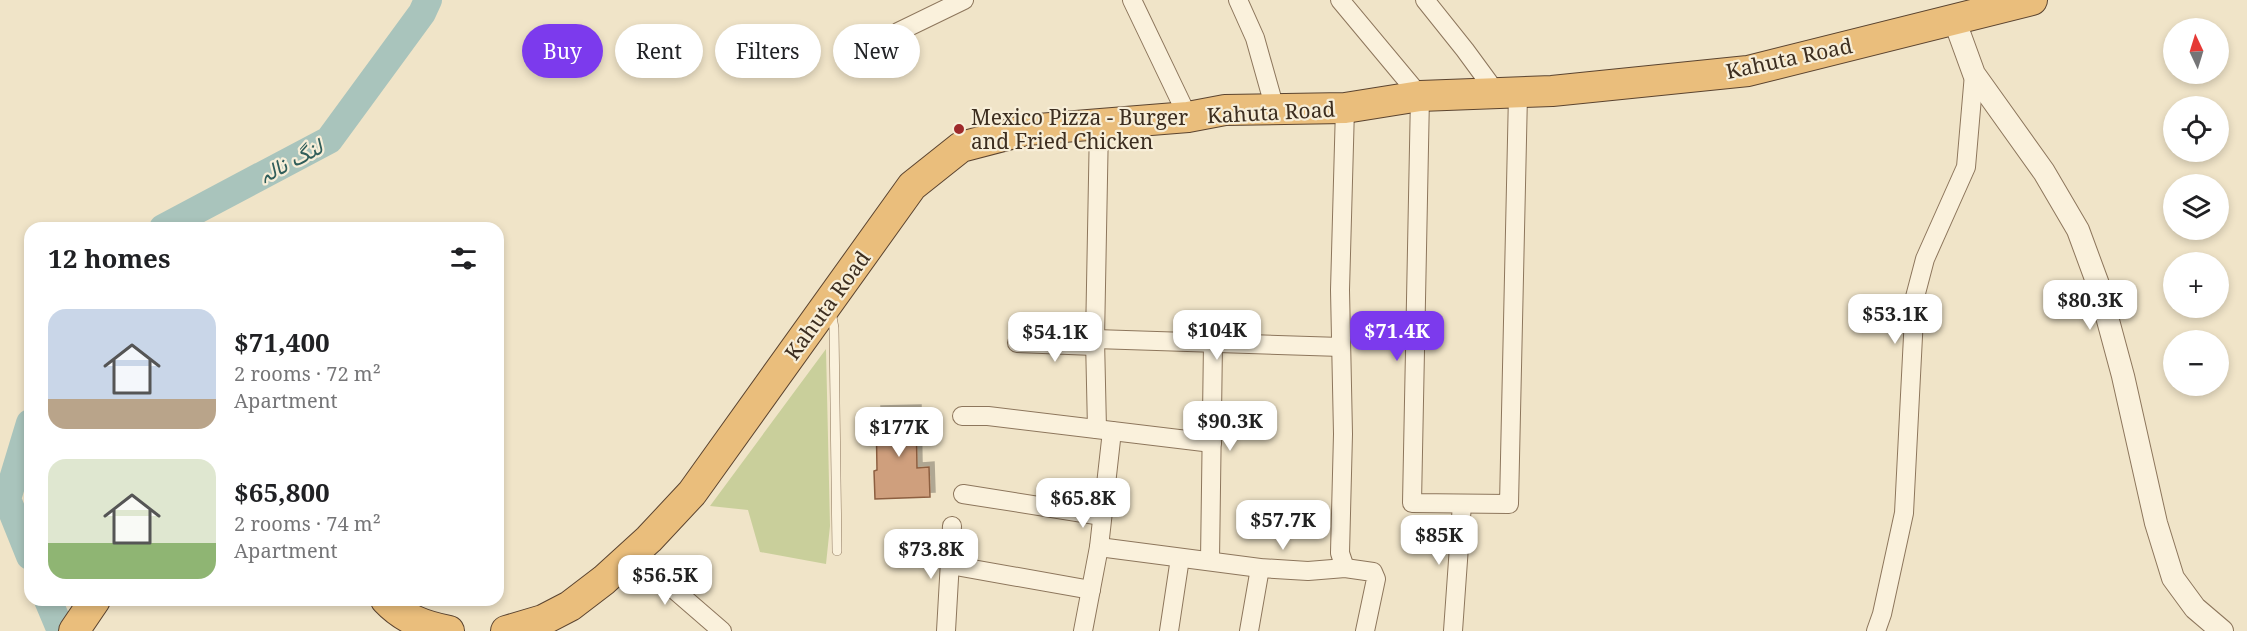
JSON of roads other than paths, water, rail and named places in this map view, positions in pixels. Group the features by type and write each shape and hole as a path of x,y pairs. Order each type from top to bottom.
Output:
{"highway":[{"name":"Kahuta Road","path":"506,631 546,626 633,554 692,493 912,186 961,147 1026,130 1188,117 1225,110 1344,108 1420,96 1508,94 1748,71 1957,12 2032,0"},
{"path":"74,631 91,606"},
{"path":"392,606 415,622 449,631"}],"street":[{"path":"1132,0 1188,117"},
{"path":"1238,0 1255,38 1275,109"},
{"path":"1340,0 1420,96 1412,503 1509,504 1508,94 1465,50 1425,0"},
{"path":"913,24 955,2"},
{"path":"1957,12 1974,74 2044,172 2078,230 2099,287 2123,376 2156,523 2172,578 2195,608 2222,631"},
{"path":"1876,631 1882,614 1904,513 1915,297 1925,258 1966,167 1974,74"},
{"path":"1344,108 1340,553 1345,568"},
{"path":"1083,631 1099,547 1102,516 1104,430 1095,343 1099,125"},
{"path":"1017,343 1213,343 1341,347"},
{"path":"1210,560 1213,343"},
{"path":"962,416 988,416 1212,443"},
{"path":"963,494 1102,516"},
{"path":"1453,631 1461,504"},
{"path":"946,631 952,526"},
{"path":"1099,547 1260,568 1308,571 1345,568 1373,572 1376,579 1365,631"},
{"path":"633,554 722,631"},
{"path":"1169,631 1180,558"},
{"path":"950,565 1091,590"},
{"path":"1250,631 1260,568"}],"lane":[{"path":"824,308 832,317 834,328 837,551"}],"waterway":[{"name":"لنگ نالہ","path":"174,222 329,140 422,13 428,0"},
{"name":"لنگ نالہ","path":"24,443 7,499 24,541"},
{"name":"لنگ نالہ","path":"51,606 61,631"}],"place":[{"name":"Mexico Pizza - Burger and Fried Chicken","path":"959,129"}]}
